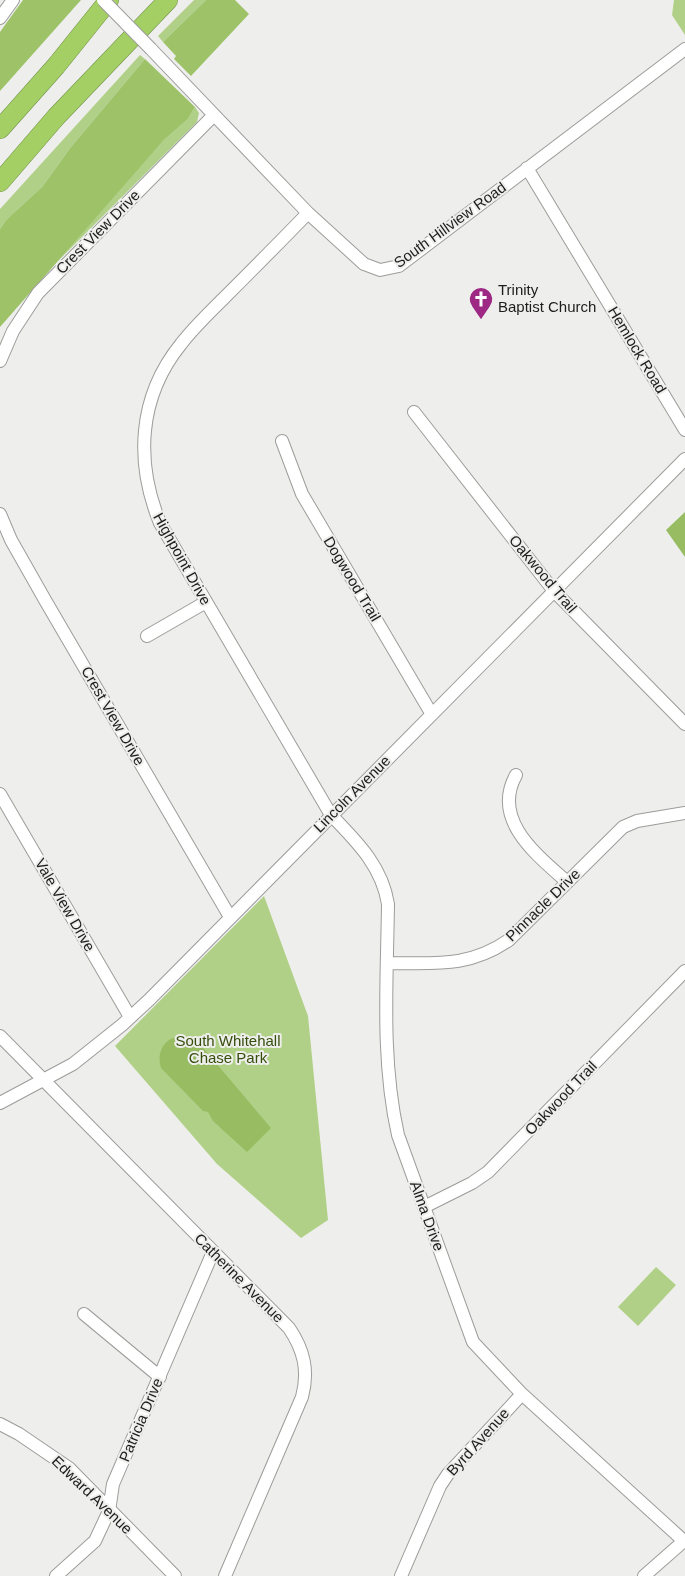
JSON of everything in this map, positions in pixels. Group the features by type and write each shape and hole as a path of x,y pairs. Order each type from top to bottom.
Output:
{"highway":[{"path":"0,129 56,66 109,0"},
{"path":"56,66 121,0"},
{"path":"0,182 56,117 168,0"},
{"path":"112,58 181,0"}],"street":[{"path":"0,18 13,0"},
{"name":"South Hillview Road","path":"103,0 308,213 364,264 380,270 399,266 685,49"},
{"name":"Crest View Drive","path":"0,361 13,331 38,293 214,115"},
{"name":"Hemlock Road","path":"527,168 685,430"},
{"name":"Highpoint Drive","path":"308,213 180,344 167,363 150,400 143,445 146,479 151,501 160,523 331,815"},
{"name":"Oakwood Trail","path":"414,412 554,591 685,724"},
{"name":"Dogwood Trail","path":"282,441 302,494 432,713"},
{"name":"Lincoln Avenue","path":"0,1103 72,1064 122,1025 150,1000 685,459"},
{"name":"Crest View Drive","path":"0,514 11,540 30,574 230,917"},
{"path":"147,636 206,602"},
{"path":"516,775 508,799 514,824 533,852 567,882"},
{"name":"Vale View Drive","path":"0,794 130,1017"},
{"name":"Pinnacle Drive","path":"387,963 450,964 468,961 486,954 509,940 623,827 637,821 685,813"},
{"name":"Alma Drive","path":"331,815 369,856 383,881 388,904 386,1053 391,1105 398,1135 473,1342 522,1394 685,1541"},
{"name":"Oakwood Trail","path":"424,1207 472,1183 488,1172 685,972"},
{"name":"Catherine Avenue","path":"0,1036 289,1328 297,1340 306,1369 302,1396 225,1576"},
{"name":"Patricia Drive","path":"56,1576 95,1541 109,1511 113,1484 213,1252"},
{"path":"84,1314 160,1377"},
{"name":"Byrd Avenue","path":"401,1576 440,1486 448,1474 522,1394"},
{"name":"Edward Avenue","path":"0,1424 19,1434 69,1468 109,1511 175,1576"},
{"path":"644,1576 685,1541"}],"green space":[{"path":"194,0 206,0 163,42 158,36"},
{"path":"674,0 685,0 685,35 672,15"},
{"path":"140,55 145,59 71,147 42,187 7,219 0,229 0,209"},
{"path":"195,107 199,113 197,122 48,271 164,140 188,119"},
{"name":"South Whitehall Chase Park","path":"264,896 308,1016 328,1220 301,1238 217,1164 115,1046"},
{"path":"656,1267 676,1285 638,1326 618,1307"}],"shaded area":[{"path":"23,0 81,0 0,91 0,32"},
{"path":"206,0 235,0 249,14 191,76 174,59 176,56 163,42"},
{"path":"145,59 195,107 188,119 164,140 0,327 0,229 7,219 42,187 71,147"},
{"path":"685,512 685,557 666,530"},
{"path":"173,1038 191,1039 199,1043 271,1128 247,1152 213,1121 208,1112 203,1111 161,1068 161,1050"}],"place":[{"name":"Trinity Baptist Church","path":"481,320"}]}
